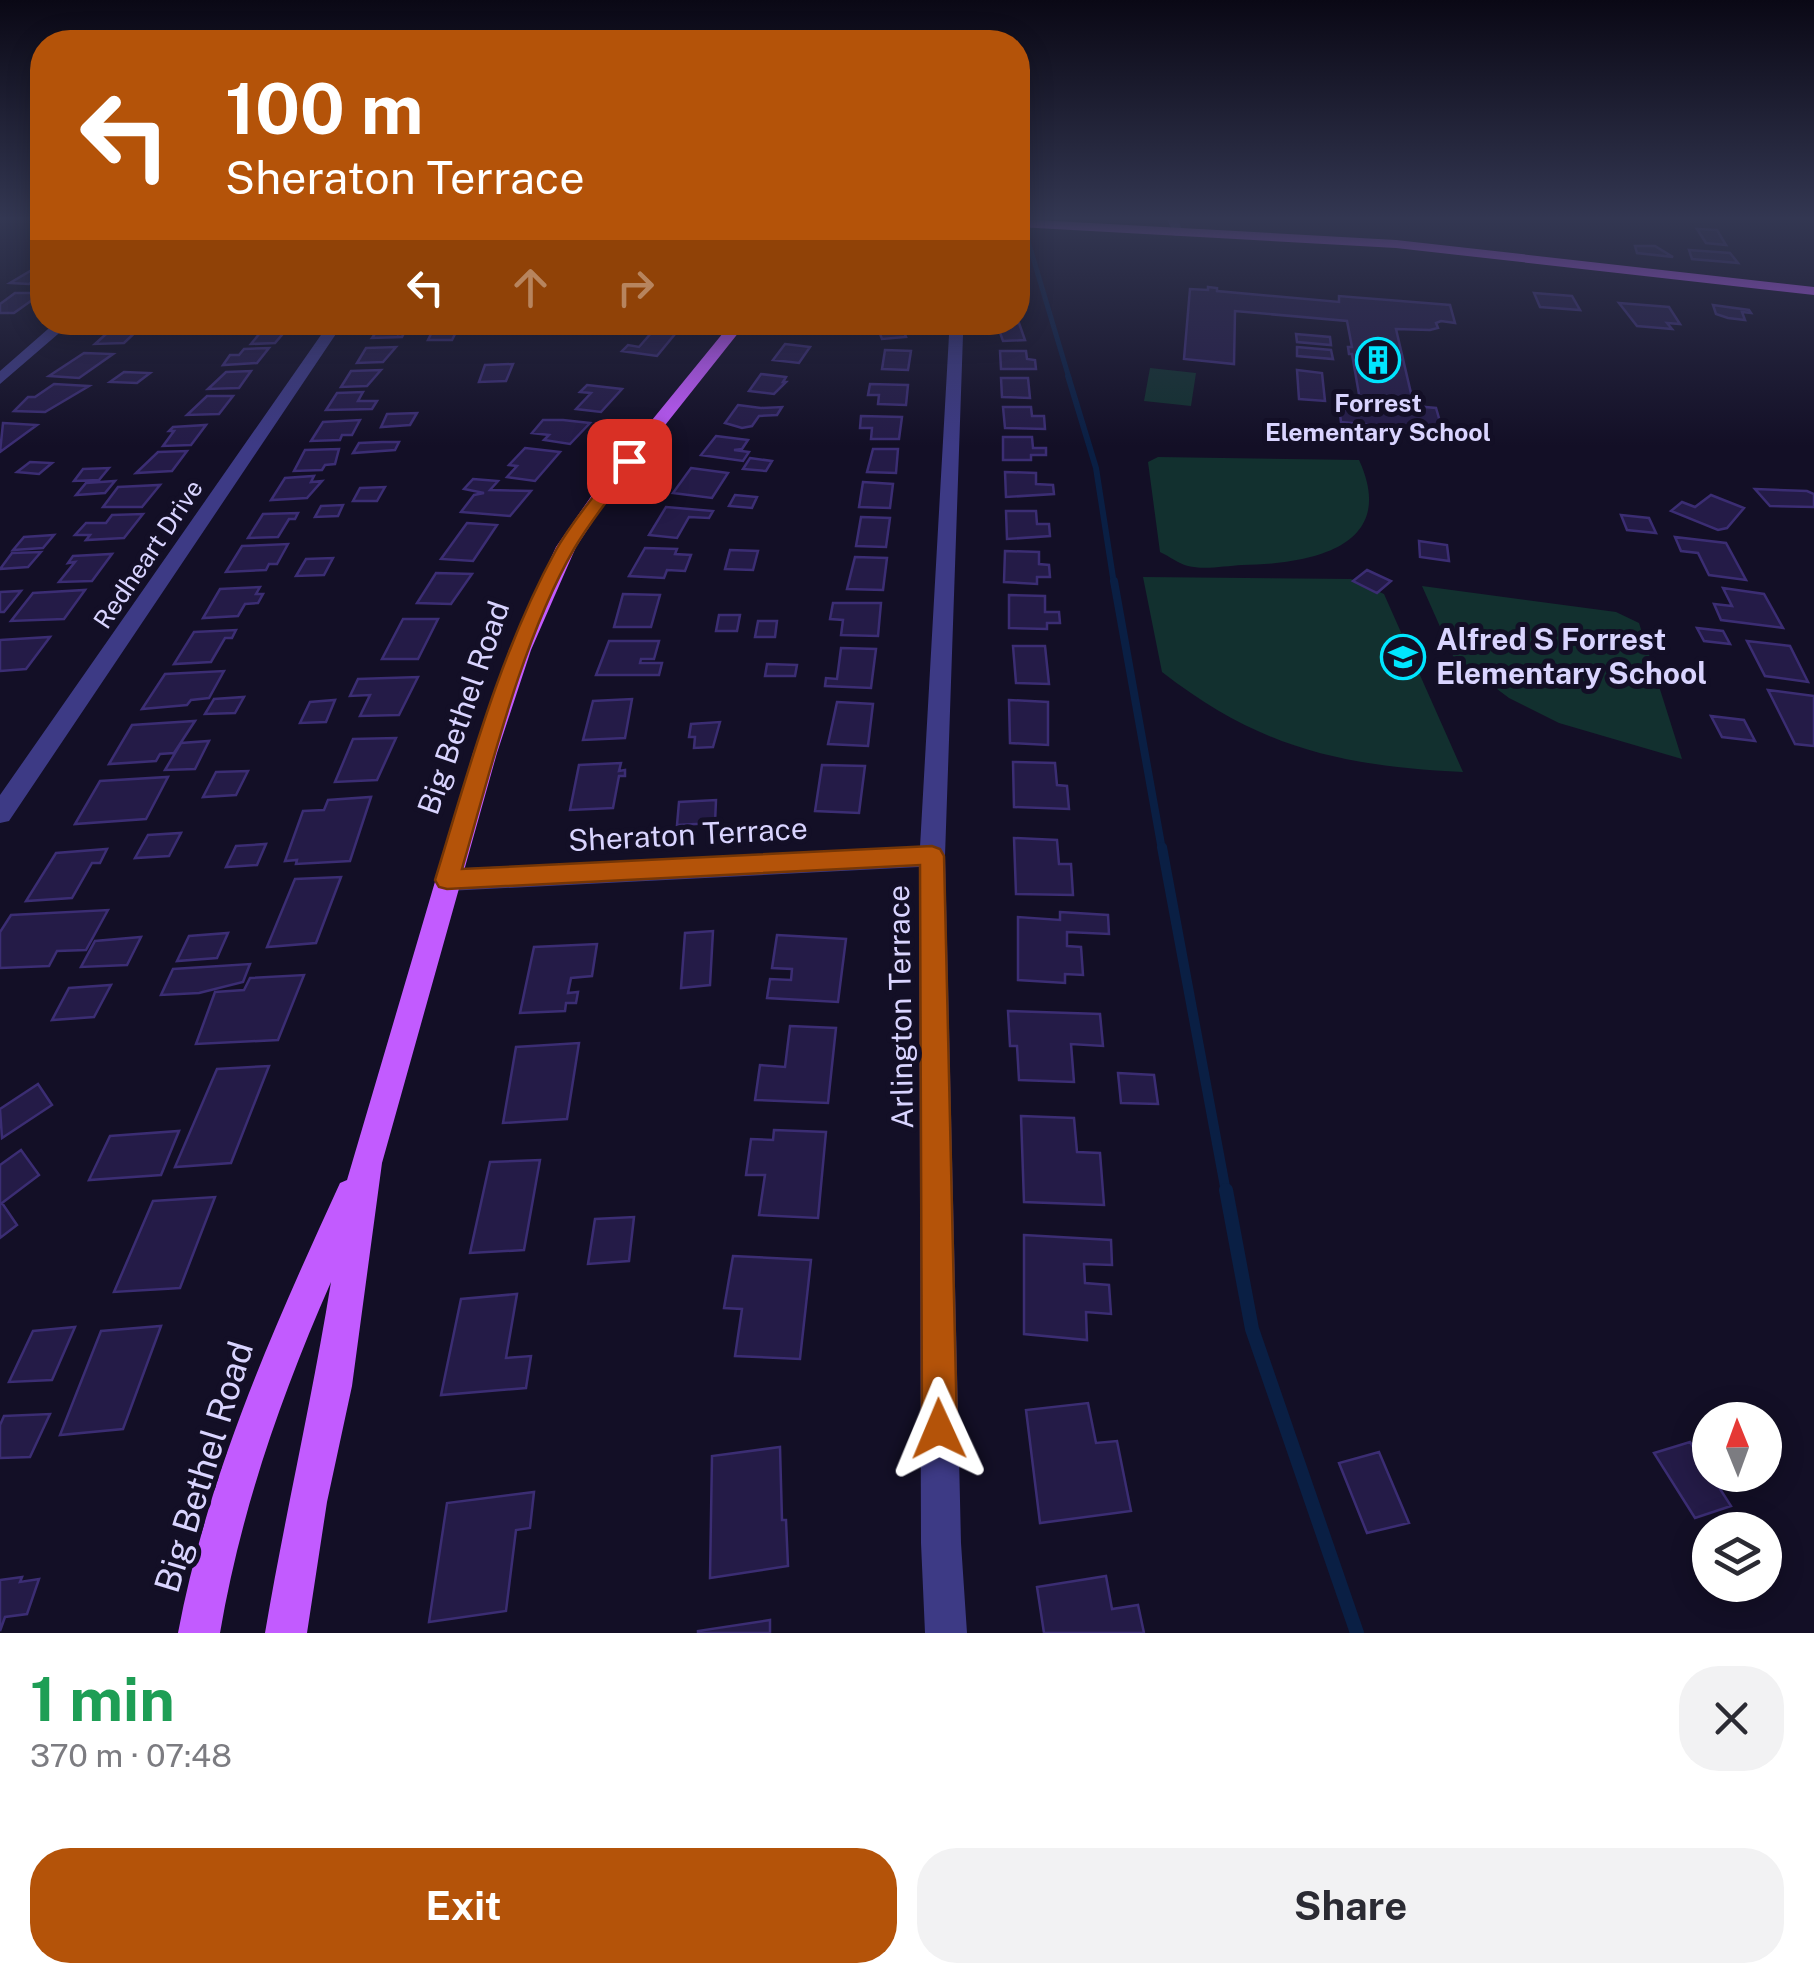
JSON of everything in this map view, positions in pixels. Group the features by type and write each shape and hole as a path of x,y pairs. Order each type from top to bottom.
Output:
{"main road":[{"name":"Big Bethel Road","path":"286,1633 307,1502 332,1386 366,1163 447,880 520,650 566,546 606,489 728,335"},
{"name":"Big Bethel Road","path":"199,1633 215,1557 267,1386 366,1163"}],"street":[{"path":"0,379 50,335"},
{"name":"Redheart Drive","path":"0,814 328,335"},
{"name":"Arlington Terrace","path":"946,1633 941,1543 932,856 956,335"},
{"name":"Sheraton Terrace","path":"447,880 932,856"}],"green space":[{"path":"1150,368 1196,373 1191,406 1144,401"},
{"path":"1158,457 1359,460 1368,490 1367,514 1357,532 1340,546 1318,555 1267,564 1188,566 1160,552 1148,462"},
{"path":"1143,577 1351,579 1384,594 1463,772 1378,765 1303,748 1233,719 1198,698 1162,672"},
{"path":"1422,586 1616,612 1639,623 1682,759 1559,723 1509,698 1453,656"}],"building":[{"path":"15,293 30,293 30,302 14,313 0,313 0,304"},
{"name":"Forrest Elementary School","path":"1190,293 1241,293 1339,302 1339,296 1450,305 1455,323 1441,321 1436,323 1438,328 1430,330 1396,329 1414,406 1436,408 1443,432 1341,422 1338,398 1360,400 1349,354 1348,347 1352,347 1347,321 1235,311 1234,364 1184,359"},
{"path":"1534,293 1572,296 1580,310 1540,307"},
{"path":"1619,303 1669,307 1680,324 1667,323 1672,329 1637,326"},
{"path":"1713,305 1751,313 1742,312 1745,320 1728,318 1716,314"},
{"name":"Forrest Elementary School","path":"1296,334 1330,337 1331,345 1297,342"},
{"path":"105,335 132,335 124,343 95,344"},
{"path":"258,335 282,335 275,343 251,344"},
{"path":"374,335 403,335 402,337 372,338"},
{"path":"430,335 454,335 452,340 428,340"},
{"path":"649,335 674,335 657,356 622,351 628,345 639,347"},
{"path":"880,335 906,337 882,339"},
{"path":"1001,335 1023,335 1025,340 1003,341"},
{"path":"785,344 810,347 799,363 773,360"},
{"path":"396,347 383,362 357,363 366,348"},
{"name":"Forrest Elementary School","path":"1297,347 1331,350 1333,359 1297,356"},
{"path":"269,348 257,363 223,365 230,355 239,355 244,349"},
{"path":"885,350 911,351 908,370 882,369"},
{"path":"1000,351 1026,351 1027,359 1035,360 1036,369 1001,369"},
{"path":"84,353 113,354 79,378 49,376"},
{"path":"513,364 506,381 479,382 485,365"},
{"path":"381,370 367,386 341,387 351,371"},
{"name":"Forrest Elementary School","path":"1297,370 1322,373 1325,401 1299,399"},
{"path":"251,371 239,388 208,389 226,372"},
{"path":"124,372 150,373 137,383 110,382"},
{"path":"761,374 786,377 786,382 774,394 749,391"},
{"path":"1001,378 1028,378 1030,398 1002,397"},
{"path":"54,384 89,386 45,412 14,411 28,397 35,397"},
{"path":"870,384 908,385 906,405 878,404 879,395 868,395"},
{"path":"587,385 622,389 601,412 576,409 591,393 580,392"},
{"path":"363,392 358,401 377,401 372,409 326,410 337,393"},
{"path":"207,396 233,396 219,414 187,415"},
{"path":"738,405 782,407 777,415 759,416 752,426 742,428 725,423"},
{"path":"1003,407 1031,407 1032,416 1044,416 1045,429 1005,428"},
{"path":"417,413 410,425 381,427 387,414"},
{"path":"861,416 902,417 899,439 871,439 872,428 860,428"},
{"path":"360,420 352,435 342,435 340,440 311,441 323,422"},
{"path":"543,420 590,423 570,444 544,440 549,435 532,433"},
{"path":"3,423 37,425 0,452"},
{"path":"206,425 191,445 163,446 173,427"},
{"path":"716,436 748,440 742,449 734,450 749,452 743,461 701,455"},
{"path":"1003,437 1032,437 1033,448 1046,448 1046,455 1031,455 1031,460 1003,460"},
{"path":"399,442 395,450 353,453 359,443"},
{"path":"525,448 560,452 535,481 507,477 517,466 509,465"},
{"path":"339,449 335,464 325,465 322,470 294,471 305,450"},
{"path":"873,449 898,449 896,473 867,472"},
{"path":"187,451 172,471 136,473 158,452"},
{"path":"750,458 772,461 766,471 743,469"},
{"path":"30,462 52,463 39,474 17,472"},
{"path":"109,468 99,480 74,481 83,469"},
{"path":"691,468 728,473 712,498 673,493"},
{"path":"1005,472 1036,473 1036,484 1053,485 1054,494 1006,497"},
{"path":"314,476 311,482 322,481 307,498 271,500 285,478"},
{"path":"473,479 498,481 490,490 531,491 510,516 461,512 474,495 484,493 464,489"},
{"path":"115,481 105,493 76,495 86,483"},
{"path":"863,482 893,484 890,508 859,507"},
{"path":"160,485 142,507 103,507 118,487"},
{"path":"385,487 377,501 353,501 360,488"},
{"path":"1755,489 1807,491 1814,494 1814,507 1770,506"},
{"path":"735,495 757,497 752,508 729,506"},
{"path":"1711,495 1744,508 1727,528 1718,530 1671,511 1682,502 1695,507"},
{"path":"343,505 338,516 315,517 321,506"},
{"path":"666,507 713,511 709,518 689,517 677,538 649,535"},
{"path":"1006,511 1036,511 1037,524 1049,524 1050,536 1007,539"},
{"path":"298,513 295,519 289,519 278,537 248,538 263,514"},
{"path":"143,514 124,538 86,540 90,535 75,535 86,523 106,523 112,515"},
{"path":"1621,515 1649,518 1656,533 1627,530"},
{"path":"861,517 890,518 886,547 856,546"},
{"path":"467,523 497,525 473,561 441,559"},
{"path":"54,535 43,548 13,550 24,537"},
{"path":"1675,537 1726,543 1746,580 1709,575 1698,553 1681,551"},
{"path":"1419,541 1447,545 1449,561 1420,557"},
{"path":"288,544 277,564 269,564 266,570 226,572 242,546"},
{"path":"645,548 677,549 675,554 691,555 685,571 667,570 664,578 629,576"},
{"path":"730,550 758,551 753,570 725,569"},
{"path":"1005,551 1039,552 1039,564 1049,565 1050,577 1037,577 1037,584 1004,582"},
{"path":"41,552 28,567 0,569 12,553"},
{"path":"112,554 92,581 59,582 75,562 68,563 73,556"},
{"path":"855,557 887,558 883,590 847,589"},
{"path":"333,558 324,575 296,576 306,559"},
{"path":"1367,570 1391,581 1377,593 1353,581"},
{"path":"436,573 472,574 451,604 417,603"},
{"path":"260,587 256,594 263,594 258,603 245,604 238,616 203,618 220,589"},
{"path":"1723,588 1764,594 1783,628 1721,620 1714,604 1732,606"},
{"path":"85,590 64,619 11,621 33,593"},
{"path":"21,591 4,612 0,612 0,592"},
{"path":"623,594 660,595 651,627 614,627"},
{"path":"1009,595 1045,596 1045,612 1059,612 1060,623 1047,623 1047,629 1009,628"},
{"path":"833,603 881,603 878,636 841,635 843,620 830,619"},
{"path":"719,615 740,615 737,631 716,631"},
{"path":"403,619 438,619 418,659 382,659"},
{"path":"758,621 777,621 775,637 755,637"},
{"path":"1697,628 1723,631 1730,644 1704,641"},
{"path":"236,630 232,638 225,638 211,662 174,664 194,632"},
{"path":"50,637 26,669 0,671 0,640"},
{"path":"609,641 659,641 654,659 641,659 640,663 662,663 659,675 596,675"},
{"path":"1747,641 1790,646 1808,682 1765,676"},
{"path":"1013,646 1045,646 1049,684 1016,683"},
{"path":"841,648 876,649 871,688 825,686 826,678 837,679"},
{"path":"767,664 797,665 795,676 765,676"},
{"path":"224,671 209,698 191,700 187,705 142,709 165,674"},
{"path":"418,677 399,715 360,716 370,695 350,696 358,679"},
{"path":"1768,690 1814,696 1814,746 1795,744"},
{"path":"244,697 235,713 205,714 214,699"},
{"path":"632,699 625,738 583,740 593,701"},
{"path":"335,700 326,722 300,723 310,702"},
{"path":"1009,700 1048,702 1048,745 1010,743"},
{"path":"837,702 873,704 868,746 828,744"},
{"path":"1711,716 1744,720 1755,741 1722,737"},
{"path":"195,721 174,753 160,754 156,761 109,764 132,725"},
{"path":"720,722 713,747 694,748 695,737 689,737 691,724"},
{"path":"396,738 377,780 335,782 353,739"},
{"path":"209,741 195,769 165,770 181,743"},
{"path":"1013,762 1055,763 1057,785 1067,786 1069,809 1014,807"},
{"path":"621,763 619,771 625,770 625,776 619,776 613,808 570,810 579,765"},
{"path":"822,765 865,766 859,813 815,811"},
{"path":"248,771 236,795 203,797 216,772"},
{"path":"168,777 146,819 75,824 100,781"},
{"path":"371,797 350,861 285,861 303,811 324,810 328,800"},
{"path":"716,800 715,823 677,825 679,802"},
{"path":"181,833 169,856 135,858 148,835"},
{"path":"1014,838 1057,840 1059,864 1071,864 1073,895 1016,894"},
{"path":"266,844 257,865 226,867 236,846"},
{"path":"107,849 100,863 92,863 72,898 26,901 56,853"},
{"path":"341,877 316,943 267,947 295,879"},
{"path":"108,910 86,950 57,951 49,966 0,968 0,932 11,915"},
{"path":"1060,912 1108,915 1109,934 1067,932 1067,946 1081,947 1083,975 1065,974 1065,983 1018,980 1018,917 1060,920"},
{"path":"713,931 710,985 681,988 685,933"},
{"path":"228,933 217,958 177,961 189,936"},
{"path":"777,935 846,939 838,1002 767,998 770,979 791,980 792,969 772,968"},
{"path":"141,937 127,965 81,967 95,941"},
{"path":"597,944 592,976 571,978 568,993 578,992 576,1003 566,1003 565,1011 520,1013 534,947"},
{"path":"250,964 243,982 199,993 161,995 173,969"},
{"path":"304,975 278,1040 196,1044 215,992 244,990 250,978"},
{"path":"111,985 94,1017 52,1020 69,988"},
{"path":"1008,1011 1100,1014 1103,1046 1071,1044 1074,1082 1019,1080 1017,1046 1010,1046"},
{"path":"790,1026 836,1028 828,1103 755,1100 760,1065 785,1067"},
{"path":"579,1043 567,1119 503,1123 516,1047"},
{"path":"269,1066 231,1163 175,1167 217,1069"},
{"path":"1118,1073 1154,1075 1158,1104 1121,1103"},
{"path":"38,1084 52,1105 2,1138 0,1109"},
{"path":"1021,1116 1074,1118 1077,1152 1100,1153 1104,1205 1024,1202"},
{"path":"774,1130 826,1132 818,1218 759,1215 765,1175 746,1175 751,1139 773,1140"},
{"path":"179,1131 161,1175 89,1180 110,1136"},
{"path":"21,1150 39,1175 2,1203 17,1225 0,1238 0,1165"},
{"path":"540,1160 524,1250 470,1253 490,1162"},
{"path":"215,1197 180,1288 114,1292 153,1201"},
{"path":"634,1217 629,1261 588,1264 595,1219"},
{"path":"1024,1235 1111,1240 1112,1265 1084,1264 1085,1283 1109,1285 1111,1314 1086,1312 1087,1340 1024,1334"},
{"path":"733,1256 811,1260 800,1359 735,1356 742,1309 724,1308"},
{"path":"517,1294 506,1358 531,1356 526,1388 441,1395 461,1299"},
{"path":"161,1326 123,1429 60,1435 101,1331"},
{"path":"75,1327 52,1380 9,1382 33,1331"},
{"path":"1088,1403 1096,1443 1117,1441 1131,1511 1040,1523 1026,1410"},
{"path":"50,1414 30,1457 0,1458 0,1425 4,1416"},
{"path":"1690,1442 1692,1492 1722,1492 1731,1506 1692,1513 1654,1453"},
{"path":"780,1447 788,1566 710,1578 712,1456"},
{"path":"1379,1452 1409,1523 1367,1533 1339,1463"},
{"path":"534,1492 530,1528 516,1530 506,1611 429,1622 447,1503"},
{"path":"1106,1576 1112,1609 1138,1605 1144,1633 1044,1633 1037,1587"},
{"path":"22,1577 20,1582 39,1579 27,1614 5,1617 0,1631 0,1580"},
{"path":"770,1620 770,1633 698,1633 698,1631"}],"waterway":[{"path":"1044,293 1069,378"},
{"path":"1068,376 1096,468 1114,584"},
{"path":"1114,581 1162,850"},
{"path":"1162,847 1226,1192"},
{"path":"1226,1190 1252,1329 1357,1633"}],"place":[{"name":"Forrest Elementary School","path":"1378,360"},
{"name":"Alfred S Forrest Elementary School","path":"1403,657"}],"route":[{"path":"629,461 566,546 540,598 484,753 447,880 932,856 939,1429"}]}
